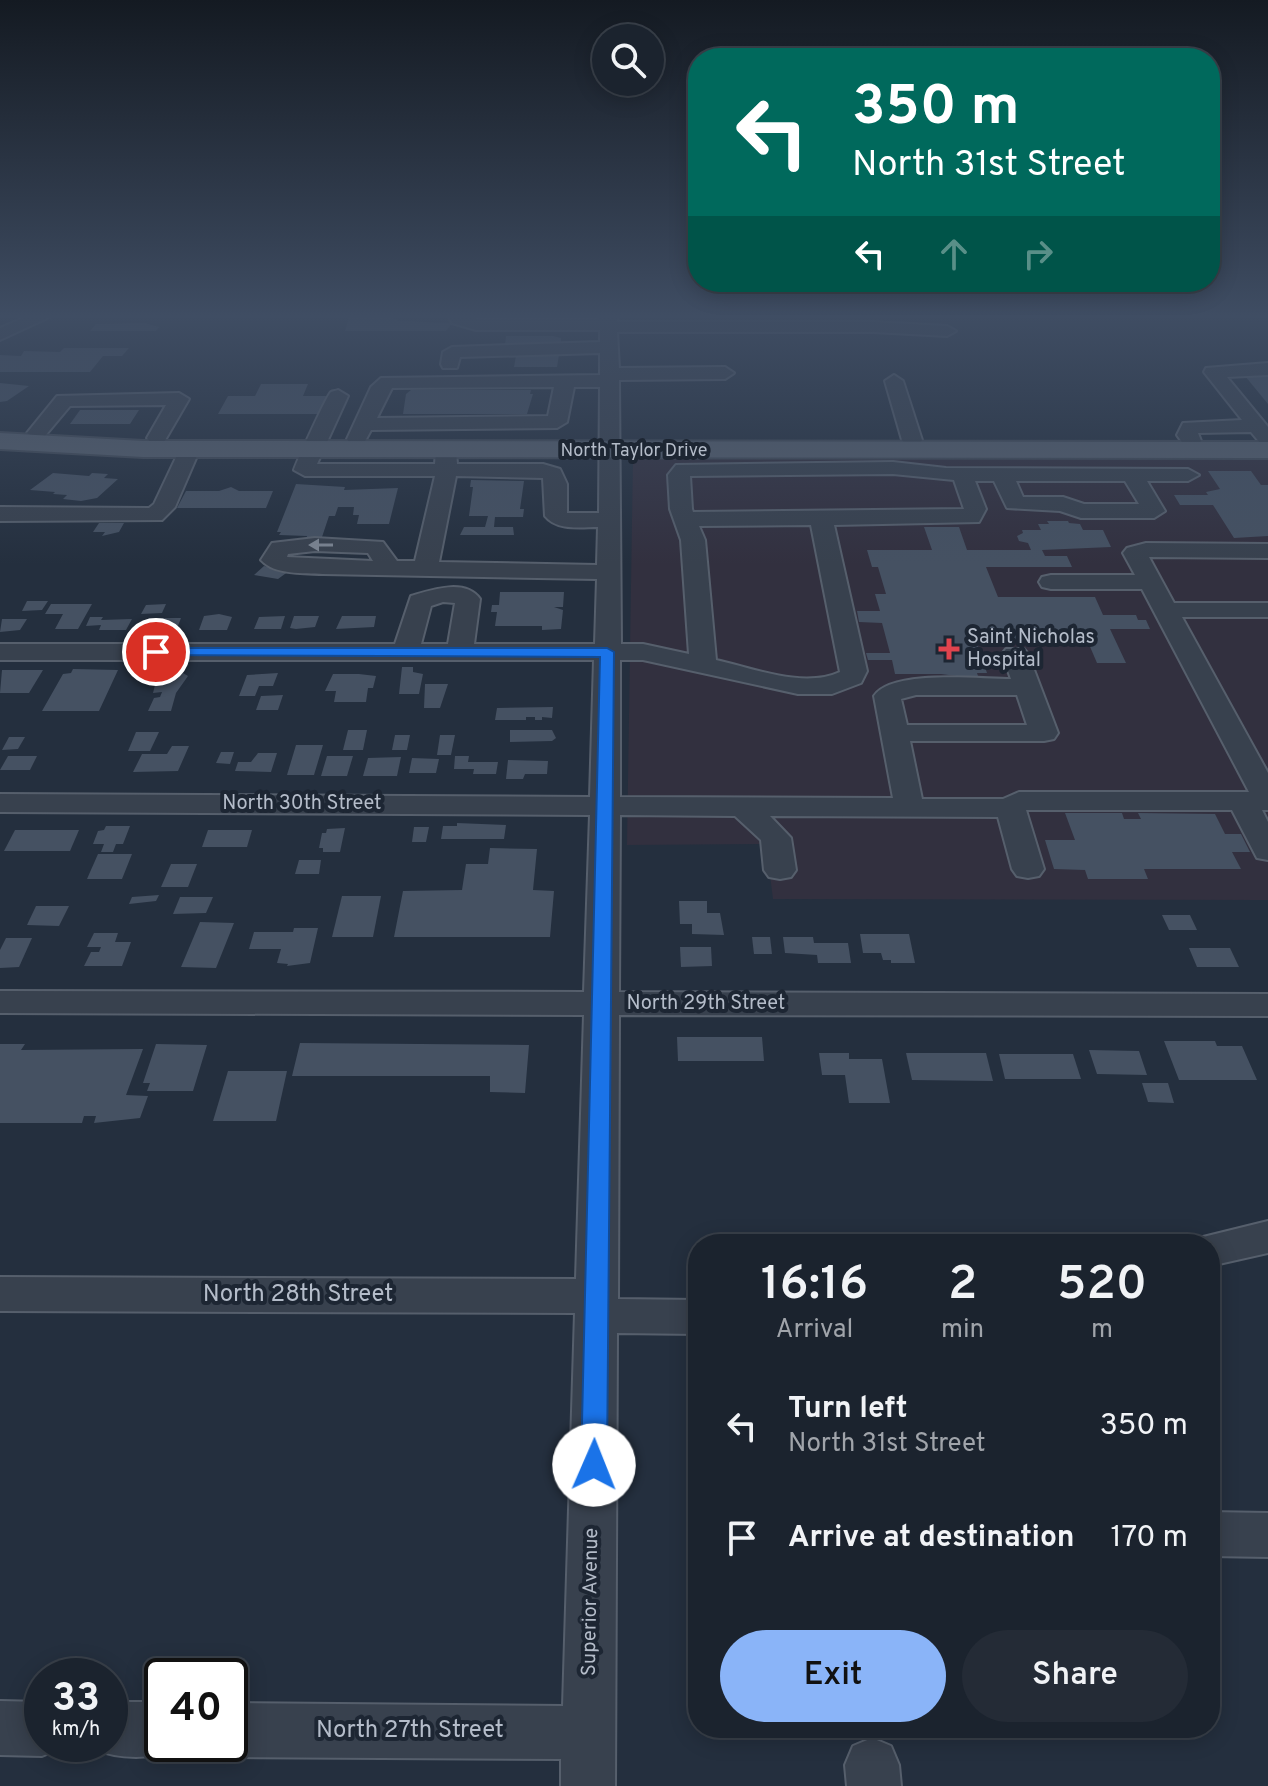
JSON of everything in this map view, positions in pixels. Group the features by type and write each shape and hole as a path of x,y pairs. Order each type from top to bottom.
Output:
{"main road":[{"name":"North Taylor Drive","path":"0,431 315,444 446,460 610,446 912,440 1019,446"},
{"name":"North Taylor Drive","path":"0,441 190,449 315,444 361,431 610,446 1182,446 1268,450"},
{"name":"North Taylor Drive","path":"1182,446 1264,435"}],"street":[{"path":"315,444 337,397"},
{"path":"376,397 361,431 557,422 562,397"},
{"name":"Superior Avenue","path":"588,1786 609,397"},
{"path":"899,397 912,440"},
{"path":"1234,397 1264,435"},
{"path":"37,433 64,400 179,399 157,438"},
{"path":"1019,446 1036,474"},
{"path":"703,665 694,550 681,509 679,475 684,470 851,468 1036,474 1196,487 1188,475 1182,446"},
{"path":"0,514 154,515 164,507 190,449"},
{"path":"428,568 446,460 543,470 552,474 556,484 556,516 566,520 609,520"},
{"path":"851,468 864,518"},
{"path":"686,519 971,517 975,509 962,474"},
{"path":"1002,474 1015,503 1024,511 1154,511 1136,481"},
{"path":"0,652 652,653 807,686 832,686 852,677 854,671 821,518"},
{"path":"1264,557 1139,551 1135,556 1259,801 1268,851"},
{"path":"386,568 609,572"},
{"path":"1051,582 1149,582"},
{"path":"406,652 420,601 458,595 468,599 460,652"},
{"path":"1164,610 1268,610"},
{"path":"893,733 1044,733 1015,654"},
{"path":"909,807 886,702 893,691 916,687 1027,687"},
{"name":"North 30th Street","path":"0,803 1010,808 1019,801 1259,801"},
{"path":"742,806 776,838 780,870"},
{"path":"1010,808 1028,869"},
{"name":"North 29th Street","path":"0,1002 1268,1005"},
{"path":"1220,1248 1268,1237"},
{"name":"North 28th Street","path":"0,1294 596,1306 688,1316"},
{"path":"1220,1534 1268,1535"},
{"path":"0,1728 24,1729"},
{"name":"North 27th Street","path":"248,1730 589,1733"}],"shaded area":[{"name":"Saint Nicholas Hospital","path":"1268,454 1268,900 773,899 766,844 627,845 633,455"}],"building":[{"path":"227,397 329,397 323,414 218,414"},
{"path":"405,397 532,397 527,414 403,414"},
{"path":"80,410 139,410 130,424 70,424"},
{"path":"1208,471 1251,471 1261,485 1268,485 1268,536 1234,538 1213,505 1180,505 1174,495 1208,495 1206,492 1220,489"},
{"path":"53,473 108,474 104,478 118,479 97,498 81,501 63,499 67,495 53,494 55,492 30,490"},
{"path":"471,480 524,481 520,509 524,509 523,517 495,517 494,527 513,527 514,535 460,535 464,527 485,527 488,516 469,516"},
{"path":"296,484 345,487 344,490 398,488 389,524 357,524 359,515 353,515 354,507 338,507 335,516 329,516 320,543 305,543 307,536 279,535 281,532 277,532"},
{"path":"231,487 239,491 273,491 266,508 177,508 186,491 219,491"},
{"path":"1047,521 1068,521 1080,524 1083,530 1103,530 1111,547 1042,550 1045,556 1067,556 1072,567 986,567 998,597 1095,597 1103,615 1136,615 1138,620 1146,620 1150,629 1110,629 1126,663 1097,663 1085,635 1037,635 1040,643 977,643 987,673 977,673 979,679 941,674 895,674 892,660 868,660 866,653 890,653 882,623 859,622 857,611 880,611 875,594 886,594 878,567 872,567 867,550 932,550 924,527 959,527 967,550 1031,550 1028,543 1019,541 1017,536 1023,533 1022,530 1041,530 1038,524 1049,524"},
{"path":"99,523 124,523 119,532 102,536 105,532 93,532"},
{"path":"264,566 289,571 278,579 254,575"},
{"path":"500,592 564,592 563,607 554,607 563,610 561,629 495,626 497,612 491,612 492,605 499,605"},
{"path":"27,601 48,601 42,610 22,611"},
{"path":"51,604 92,604 78,629 55,629 63,614 45,614"},
{"path":"166,604 162,613 141,614 146,605"},
{"path":"219,614 232,617 227,630 199,630 204,616"},
{"path":"285,616 281,629 254,629 259,617"},
{"path":"294,616 319,616 315,627 296,629 290,628"},
{"path":"342,616 376,616 374,627 336,629"},
{"path":"90,617 103,617 101,620 132,619 126,630 99,630 101,625 86,626"},
{"path":"149,618 181,618 176,631 143,632"},
{"path":"2,619 27,619 20,630 0,632"},
{"path":"402,667 413,667 413,672 423,674 419,694 399,694"},
{"path":"73,669 118,670 99,711 42,711 63,674 71,673"},
{"path":"2,670 43,670 29,693 0,693"},
{"path":"184,671 188,676 176,693 171,711 148,711 154,698 160,697 162,692 153,693 157,677 161,673"},
{"path":"278,673 273,686 259,686 255,696 239,696 247,675"},
{"path":"333,674 376,676 373,688 368,688 366,702 334,702 336,691 325,691"},
{"path":"425,684 448,684 440,708 424,708"},
{"path":"283,695 278,710 256,710 261,696"},
{"path":"553,707 552,718 495,720 497,708"},
{"path":"348,730 367,730 363,750 343,750"},
{"path":"510,730 552,730 556,738 552,741 510,742"},
{"path":"136,732 159,732 150,751 128,751"},
{"path":"395,735 410,735 407,750 392,750"},
{"path":"440,735 455,735 451,755 437,755"},
{"path":"9,737 25,737 18,749 2,750"},
{"path":"296,745 323,745 314,775 287,775"},
{"path":"172,746 189,746 178,771 133,772 142,754 167,754"},
{"path":"221,752 234,752 230,764 216,763"},
{"path":"258,753 277,753 271,772 235,771 238,762 251,762"},
{"path":"8,756 37,756 30,770 0,770"},
{"path":"327,756 353,756 347,776 321,776"},
{"path":"455,756 469,756 468,762 498,762 496,774 473,774 474,769 454,769"},
{"path":"401,757 397,776 363,776 368,758"},
{"path":"412,758 439,759 436,773 409,773"},
{"path":"508,760 548,761 547,774 525,774 523,779 506,779"},
{"path":"1065,813 1122,813 1124,819 1141,819 1138,813 1215,814 1225,834 1241,834 1250,852 1232,852 1241,869 1144,869 1148,879 1088,879 1085,870 1054,869 1045,840 1075,840"},
{"path":"457,823 506,825 504,839 441,839 443,826 457,826"},
{"path":"106,826 130,826 123,844 116,844 113,852 101,852 104,844 93,844 98,831"},
{"path":"414,827 429,827 426,842 412,842"},
{"path":"345,828 340,852 323,852 323,848 319,848 322,833 326,833 327,829"},
{"path":"15,830 79,830 70,851 4,851"},
{"path":"208,830 252,830 247,847 202,847"},
{"path":"490,848 537,849 533,890 554,891 550,937 394,937 403,891 462,890 466,864 488,864"},
{"path":"98,854 132,854 122,879 87,879"},
{"path":"299,860 321,860 319,874 295,874"},
{"path":"171,864 197,864 188,887 161,887"},
{"path":"159,895 156,901 129,904 132,897"},
{"path":"342,896 381,896 373,937 332,937"},
{"path":"180,897 213,897 206,913 173,914"},
{"path":"679,901 707,901 707,913 720,913 724,935 692,934 692,924 680,924"},
{"path":"36,906 69,906 59,926 27,925"},
{"path":"1162,915 1190,915 1197,930 1169,930"},
{"path":"200,922 234,923 216,968 181,967"},
{"path":"294,928 318,928 310,963 287,966 277,963 281,949 249,949 254,932 293,932"},
{"path":"94,933 118,933 115,942 131,942 122,966 84,966 91,952 99,952 101,947 87,947"},
{"path":"860,934 909,934 915,963 891,963 891,960 883,960 881,953 863,953"},
{"path":"752,937 770,937 772,954 754,954"},
{"path":"783,937 813,937 814,943 848,943 851,963 818,963 817,955 785,953"},
{"path":"6,938 32,938 19,967 0,968 0,950"},
{"path":"680,947 711,947 712,966 681,967"},
{"path":"1189,948 1230,948 1239,967 1197,967"},
{"path":"677,1037 762,1037 764,1061 678,1061"},
{"path":"1164,1041 1215,1041 1217,1046 1242,1046 1257,1080 1179,1080"},
{"path":"300,1043 529,1045 525,1093 490,1092 490,1076 292,1076"},
{"path":"0,1044 25,1044 21,1050 143,1049 126,1095 148,1096 140,1118 94,1123 96,1116 84,1116 82,1123 0,1123"},
{"path":"156,1044 207,1045 193,1091 147,1091 150,1083 143,1083"},
{"path":"1089,1050 1139,1051 1147,1075 1097,1074"},
{"path":"819,1053 849,1053 849,1059 882,1059 890,1103 849,1103 845,1075 822,1075"},
{"path":"906,1053 986,1053 993,1081 912,1080"},
{"path":"999,1054 1073,1054 1081,1079 1005,1079"},
{"path":"228,1071 287,1071 276,1121 213,1121"},
{"path":"1142,1083 1168,1083 1174,1103 1148,1102"}],"place":[{"name":"Saint Nicholas Hospital","path":"949,649"}],"route":[{"path":"156,652 607,652 594,1465"}]}
